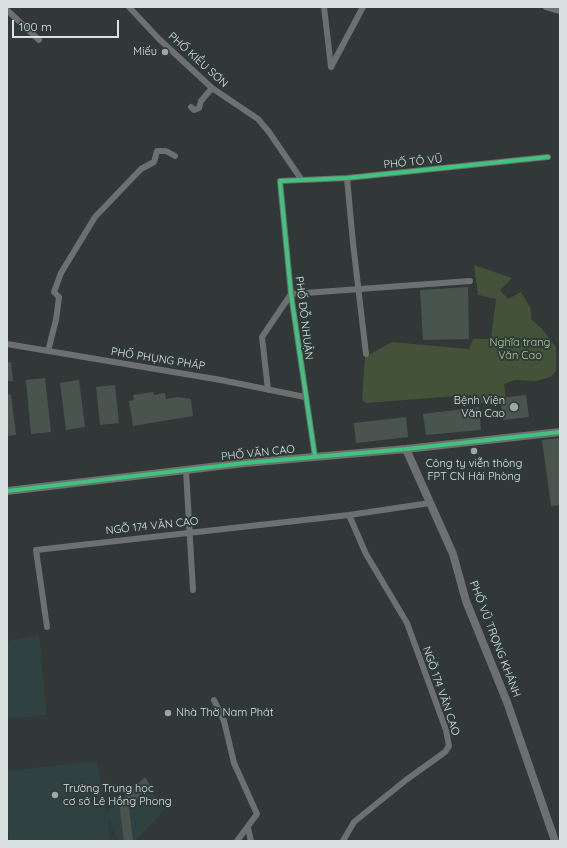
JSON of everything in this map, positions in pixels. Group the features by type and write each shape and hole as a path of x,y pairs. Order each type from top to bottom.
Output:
{"street":[{"name":"PHỐ KIỀU SƠN","path":"129,7 159,38 212,88 258,119 269,132 301,179"},
{"path":"324,7 332,67 363,7"},
{"path":"546,7 560,11"},
{"path":"7,10 39,40"},
{"path":"191,107 194,110 199,108 201,101 212,88"},
{"path":"48,351 56,320 59,298 54,292 61,273 94,217 141,169 154,162 157,151 166,151 175,156"},
{"name":"PHỐ TÔ VŨ","path":"280,181 347,178 548,157"},
{"path":"347,178 366,354"},
{"name":"PHỐ ĐỖ NHUẬN","path":"280,181 291,294 315,457"},
{"path":"268,390 262,337 291,294 470,281"},
{"name":"PHỐ PHỤNG PHÁP","path":"7,344 221,380 305,397"},
{"name":"PHỐ VĂN CAO","path":"7,491 245,463 406,449 560,432"},
{"name":"PHỐ VŨ TRỌNG KHÁNH","path":"406,449 453,554 466,601 507,702 555,841"},
{"path":"186,471 193,590"},
{"name":"NGÕ 174 VĂN CAO","path":"47,627 36,550 349,515 430,503"},
{"name":"NGÕ 174 VĂN CAO","path":"343,841 354,822 406,780 445,752 449,746 446,730 407,624 366,554 349,515"},
{"path":"214,700 224,721 234,763 257,814 237,841"},
{"path":"248,828 251,841"}],"shaded area":[{"path":"39,635 47,715 7,719 7,641"},
{"name":"Trường Trung học cơ sở Lê Hồng Phong","path":"97,761 106,812 144,782 166,808 135,841 119,841 108,818 110,841 9,841 7,819 7,771"}],"green space":[{"name":"Nghĩa trang Văn Cao","path":"474,265 512,278 500,290 508,299 521,292 531,309 531,319 542,329 556,347 556,371 551,377 536,381 515,380 504,384 506,401 474,404 471,395 366,403 362,400 365,357 392,342 469,349 473,339 491,339 496,299 478,295"}],"building":[{"path":"468,287 469,339 423,340 420,290"},
{"path":"7,362 11,362 13,381 7,381"},
{"path":"45,378 51,432 31,434 26,380"},
{"path":"79,380 85,427 66,430 60,383"},
{"path":"115,385 119,423 100,425 96,387"},
{"path":"153,392 154,395 165,393 166,399 177,397 191,399 193,416 133,426 129,401 134,400 133,395"},
{"path":"11,394 16,435 7,436 7,395"},
{"name":"Bệnh Viện Văn Cao","path":"526,395 529,417 503,420 500,398"},
{"path":"479,407 481,430 426,435 423,414"},
{"path":"406,417 408,437 356,443 354,423"},
{"path":"560,438 560,505 551,506 542,440"},
{"path":"145,777 150,785 129,807 133,841 124,841 119,802"}],"cycle path":[{"path":"315,457 291,294 280,181 347,178 548,157"},
{"path":"7,491 245,463 406,449 560,432"}],"place":[{"name":"Miếu","path":"165,52"},
{"name":"Bệnh Viện Văn Cao","path":"514,407"},
{"name":"Công ty viễn thông FPT CN Hải Phòng","path":"474,451"},
{"name":"Nhà Thờ Nam Phát","path":"168,713"},
{"name":"Trường Trung học cơ sở Lê Hồng Phong","path":"55,795"}]}
